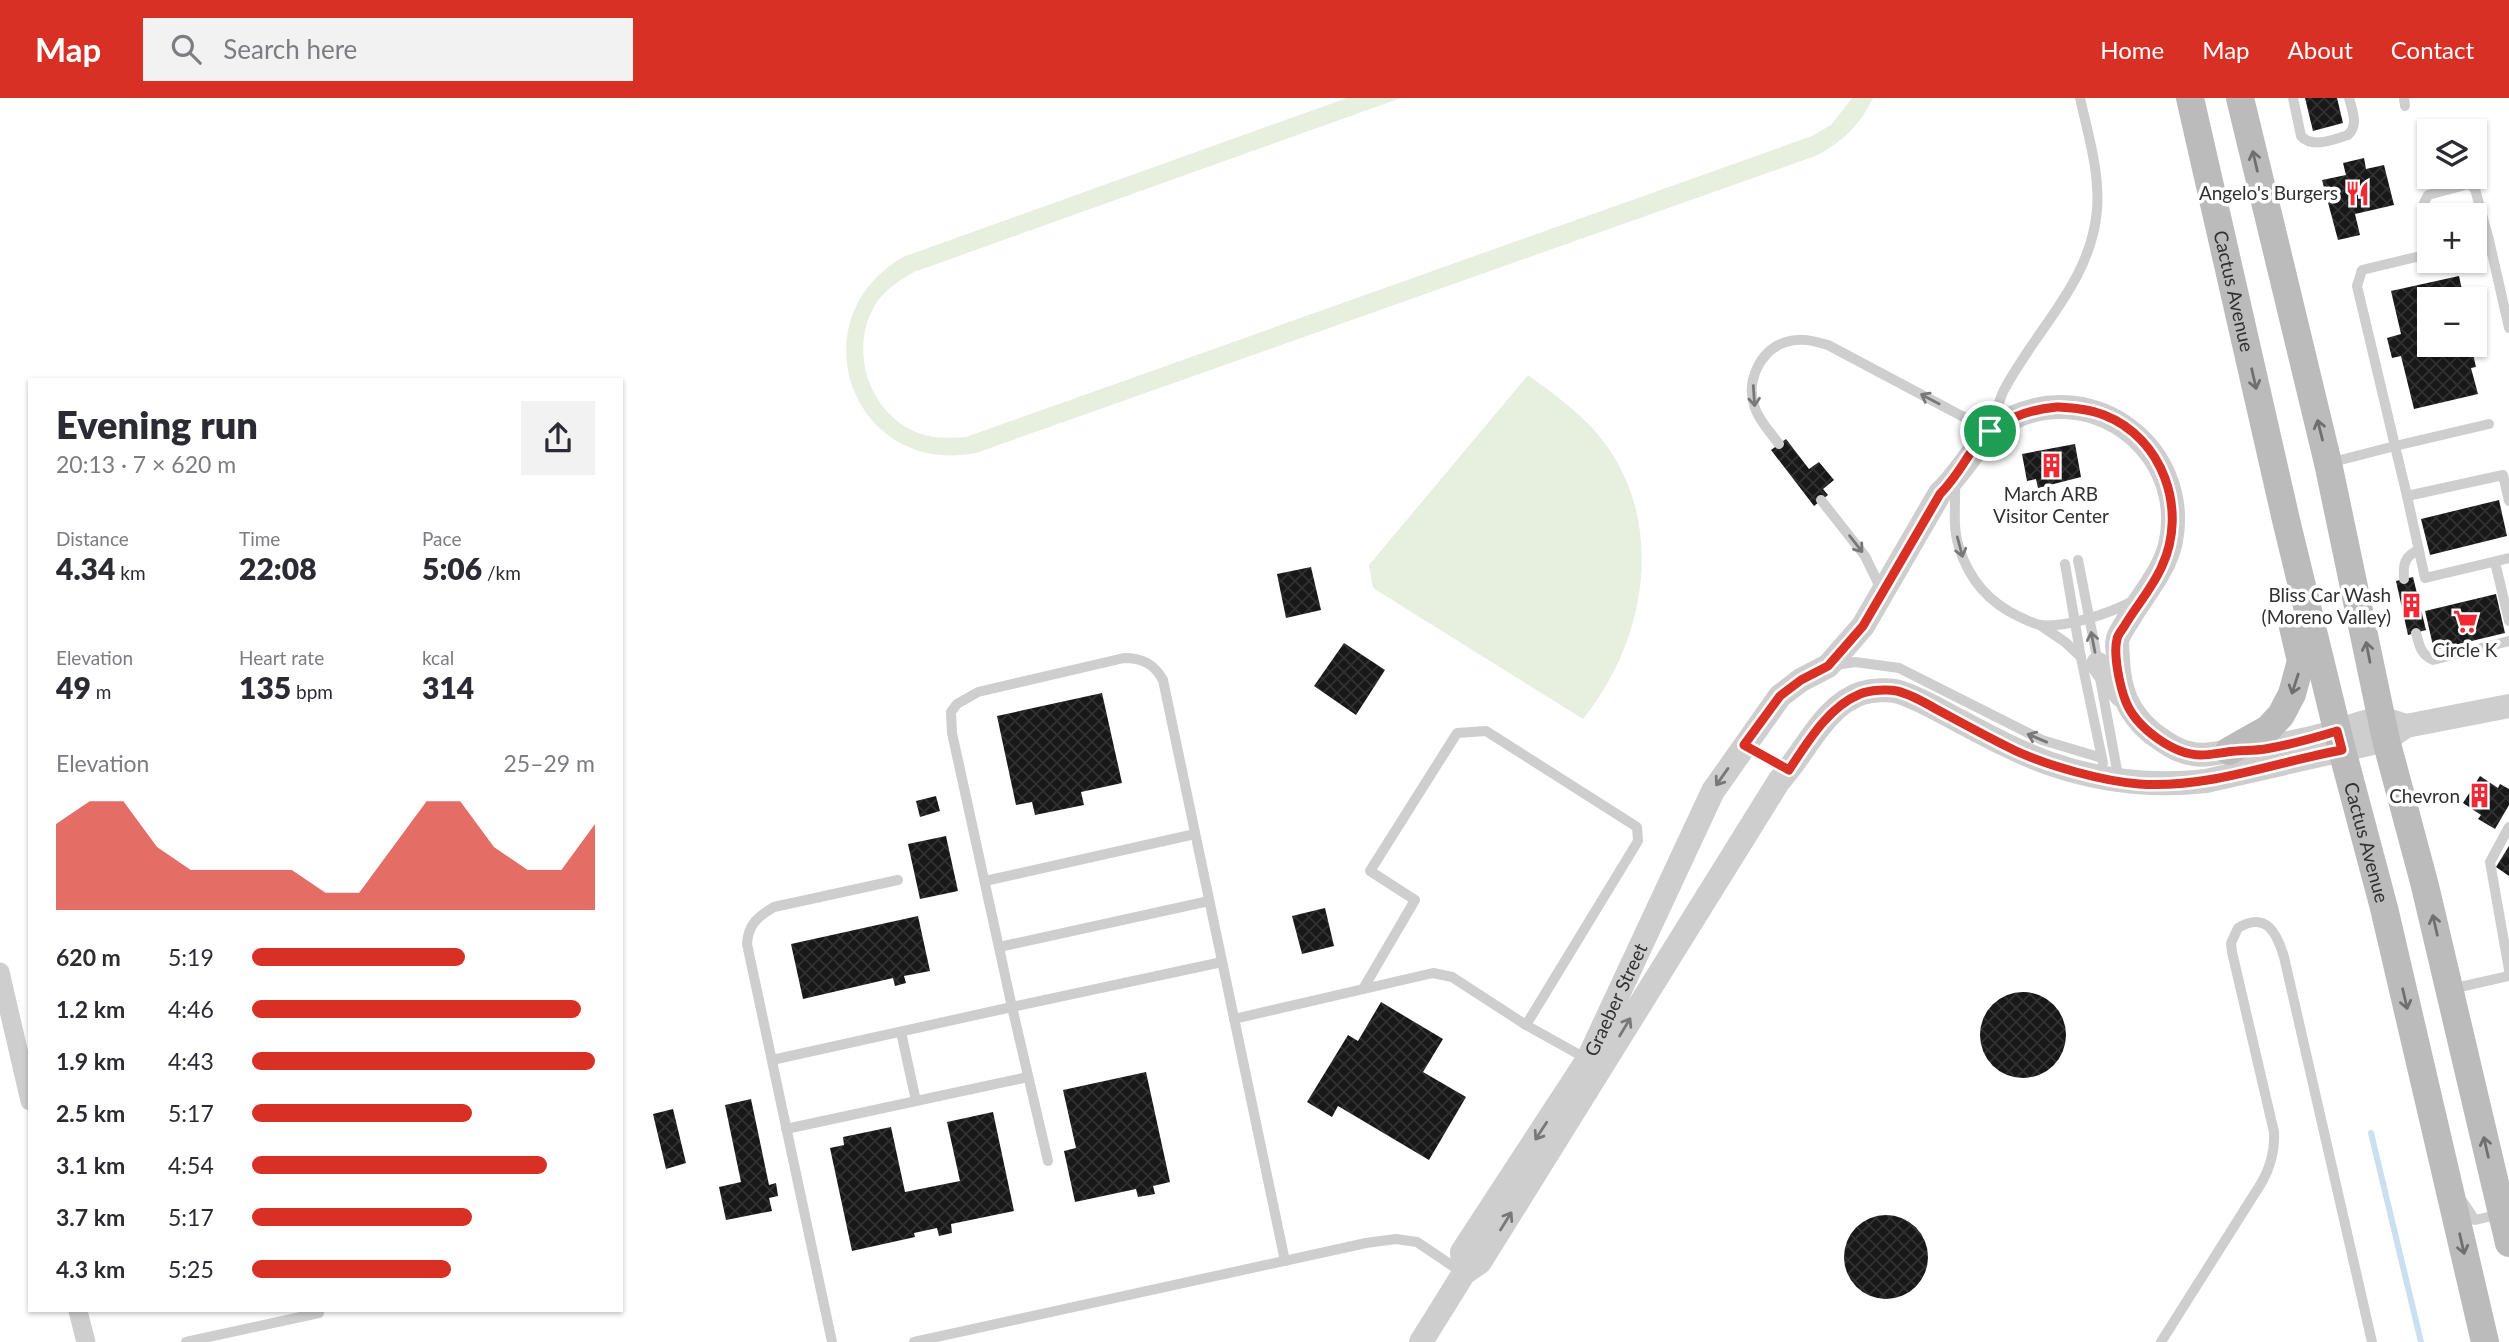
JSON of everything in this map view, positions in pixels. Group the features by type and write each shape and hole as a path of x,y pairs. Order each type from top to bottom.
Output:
{"main road":[{"name":"Cactus Avenue","path":"2190,98 2286,520 2384,908 2485,1342"},
{"path":"2240,98 2391,728 2425,886 2505,1212 2509,1243"},
{"path":"2229,751 2268,729 2281,715 2298,679 2301,661 2289,611 2286,520"}],"street":[{"path":"1828,666 1863,626 1940,494 1955,479 1970,454 1990,431 2035,409 2057,407 2105,415 2130,430 2148,447 2161,468 2170,492 2174,519 2170,544 2162,567 2117,639 2118,671 2131,712 2151,732 2172,747 2201,755 2340,740 2509,706"},
{"path":"2089,661 2126,701"},
{"name":"Graeber Street","path":"1464,1273 1461,1252 1588,1059 1713,790 1780,696 1801,680 1828,666"},
{"name":"Graeber Street","path":"1421,1342 1464,1273 1480,1262 1779,781 1832,714 1861,693 1897,691 2016,751 2052,765 2180,784 2206,781 2340,740"},
{"path":"0,972 28,1092"},
{"path":"78,1312 86,1342"}],"lane":[{"path":"1779,444 1755,410 1752,393 1754,375 1762,358 1774,347 1788,341 1809,339 1828,345 1990,431 2003,391 2074,285 2091,247 2097,209 2096,176 2080,98"},
{"path":"2293,98 2301,136 2312,143 2353,132 2355,123 2349,98"},
{"path":"2424,203 2428,195 2469,184 2475,189 2479,203"},
{"path":"2487,233 2509,328"},
{"path":"2417,257 2362,270 2357,286 2425,578 2509,558"},
{"path":"2328,463 2488,424"},
{"path":"2407,496 2503,475 2509,501"},
{"path":"1955,479 1958,545 1975,583 2008,612 2040,625 2089,661"},
{"path":"1821,500 1865,556 1883,592"},
{"path":"2404,579 2403,565 2409,554 2418,550"},
{"path":"2078,560 2089,618 2089,661 2109,772"},
{"path":"2495,562 2509,621"},
{"path":"2066,564 2075,621 2089,661 2109,772"},
{"path":"2040,625 2075,621 2114,612 2142,597"},
{"path":"2416,633 2425,657 2433,660 2509,641"},
{"path":"1048,1161 952,733 951,712 957,704 978,692 1124,658 1147,661 1157,668 1163,680 1285,1261"},
{"path":"1828,666 1855,662 1899,668 2109,772"},
{"path":"1363,989 1415,900 1370,871 1457,733 1486,731 1637,827 1638,842 1526,1025"},
{"path":"1744,745 1789,770"},
{"path":"2509,827 2490,862 2509,970"},
{"path":"985,881 1195,834"},
{"path":"832,1342 747,944 748,930 759,916 774,907 898,880"},
{"path":"999,947 1209,901"},
{"path":"2161,1342 2262,1182 2273,1156 2274,1132 2231,943 2238,928 2251,922 2271,928 2281,947 2372,1342"},
{"path":"772,1060 1222,962"},
{"path":"1234,1019 1433,973 1452,977 1526,1025 1588,1059"},
{"path":"2450,989 2509,976"},
{"path":"901,1032 916,1101"},
{"path":"786,1129 1028,1077"},
{"path":"2437,1136 2467,1209 2475,1220 2505,1212"},
{"path":"914,1342 1396,1239 1417,1241 1464,1273"},
{"path":"186,1342 319,1313"}],"green space":[{"path":"1347,98 1401,98 905,277 880,298 864,335 863,355 867,374 874,393 885,410 918,433 948,438 966,437 1812,136 1831,125 1852,98 1873,98 1850,131 1818,155 976,453 933,454 898,441 870,418 853,388 846,353 852,318 870,284 903,257"},
{"path":"1528,375 1578,414 1604,442 1624,475 1636,510 1641,547 1640,584 1634,620 1604,689 1583,719 1373,588 1369,565"}],"building":[{"path":"2305,98 2337,98 2343,123 2313,131"},
{"path":"2364,158 2366,169 2384,165 2394,205 2355,214 2360,235 2338,240 2322,180 2346,175 2343,163"},
{"path":"2459,276 2461,287 2417,287 2417,357 2474,357 2476,367 2471,368 2478,394 2414,409 2401,356 2392,358 2387,338 2401,334 2391,291"},
{"path":"1786,439 1809,469 1819,462 1834,480 1823,489 1828,495 1814,506 1771,450"},
{"name":"March ARB Visitor Center","path":"2075,444 2081,477 2038,488 2036,479 2027,481 2022,454"},
{"path":"2499,500 2507,536 2430,555 2421,519"},
{"path":"1311,567 1321,610 1286,618 1277,574"},
{"name":"Bliss Car Wash (Moreno Valley)","path":"2413,577 2426,630 2408,635 2396,581"},
{"name":"Circle K","path":"2496,594 2505,633 2434,650 2425,611"},
{"path":"1344,643 1385,670 1356,715 1314,686"},
{"path":"1102,693 1122,783 1081,792 1084,805 1035,815 1032,802 1016,805 997,716"},
{"path":"2480,776 2498,788 2500,784 2509,789 2509,805 2495,829 2478,819 2481,815 2463,803"},
{"path":"936,796 940,811 920,817 916,801"},
{"path":"946,836 958,891 920,899 908,844"},
{"path":"2509,846 2509,876 2496,867"},
{"path":"1325,908 1334,946 1302,954 1292,916"},
{"path":"918,916 930,971 904,976 906,983 895,986 893,978 803,999 791,944"},
{"path":"2023,992 2047,999 2059,1011 2066,1035 2059,1059 2047,1071 2023,1078 1999,1071 1987,1059 1980,1035 1987,1011 1999,999"},
{"path":"1381,1002 1443,1039 1423,1072 1466,1097 1429,1160 1338,1106 1332,1117 1307,1102 1348,1035 1358,1041"},
{"path":"1146,1072 1170,1182 1153,1186 1155,1194 1138,1197 1136,1189 1075,1202 1064,1151 1076,1148 1063,1090"},
{"path":"751,1099 769,1185 776,1183 778,1196 769,1198 772,1211 726,1220 719,1187 741,1182 725,1105"},
{"path":"673,1109 686,1163 666,1169 653,1114"},
{"path":"993,1112 1014,1211 951,1224 952,1233 939,1236 937,1228 914,1233 915,1237 852,1251 830,1148 844,1145 843,1137 891,1127 905,1192 960,1181 947,1122"},
{"path":"1886,1215 1902,1218 1916,1227 1925,1241 1928,1257 1925,1273 1916,1287 1902,1296 1886,1299 1870,1296 1856,1287 1847,1273 1844,1257 1847,1241 1856,1227 1870,1218"}],"waterway":[{"path":"2371,1133 2421,1342"}],"place":[{"name":"Angelo's Burgers","path":"2358,193"},
{"name":"March ARB Visitor Center","path":"2051,466"},
{"name":"Bliss Car Wash (Moreno Valley)","path":"2411,606"},
{"name":"Circle K","path":"2465,622"},
{"name":"Chevron","path":"2480,796"}],"route":[{"path":"2035,409 2081,409 2105,415 2130,430 2148,447 2161,468 2170,492 2174,519 2170,544 2162,567 2117,639 2122,691 2131,712 2151,732 2172,747 2201,755 2263,749 2337,731 2342,750 2206,781 2139,784 2052,765 2016,751 1923,702 1897,691 1879,690 1861,693 1832,714 1806,744 1789,770 1744,745 1780,696 1801,680 1828,666 1863,626 1940,494 1955,479 1970,454 1990,431 2035,409"}]}
